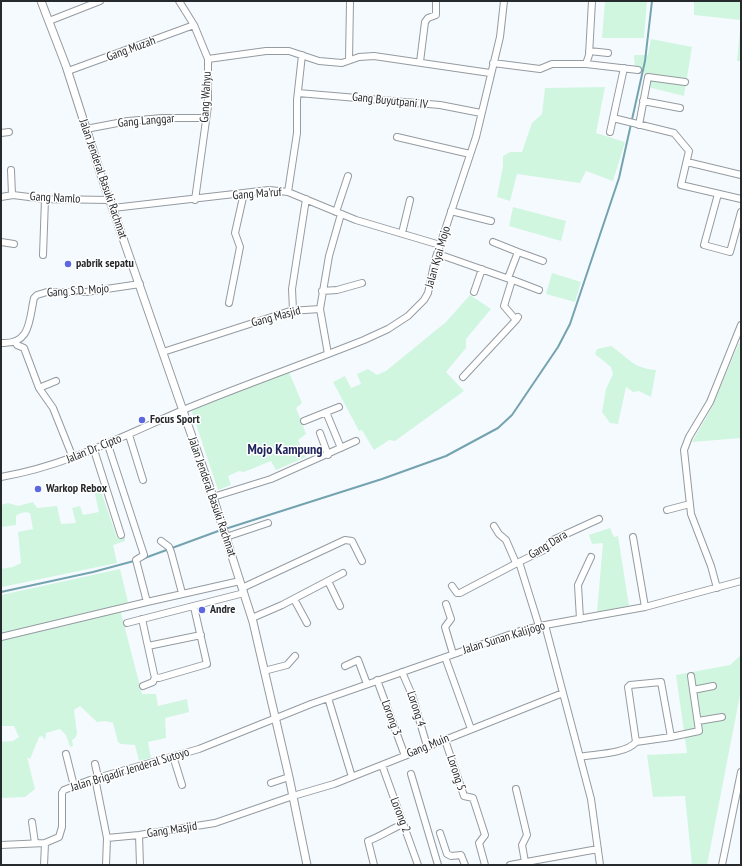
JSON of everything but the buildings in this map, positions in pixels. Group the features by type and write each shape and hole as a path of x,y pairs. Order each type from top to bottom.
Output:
{"main road":[{"name":"Jalan Jenderal Basuki Rachmat","path":"42,1 68,71 110,200 223,526 252,618 274,718 289,777 307,865"}],"street":[{"name":"Gang Wahyu","path":"179,1 194,25 208,59 206,118 196,200"},
{"path":"349,60 350,1"},
{"path":"420,62 425,22 428,18 436,15 436,1"},
{"name":"Jalan Kyai Mojo","path":"183,410 382,332 408,316 424,300 428,293 440,245 470,154 481,113 500,37 504,1"},
{"path":"586,64 588,62 592,1"},
{"path":"49,21 100,2"},
{"name":"Gang Muzah","path":"68,71 182,31 194,25"},
{"path":"208,59 266,50 289,51 326,61 342,63 359,57 374,56 490,73"},
{"path":"589,51 608,53"},
{"path":"288,192 296,140 298,92 302,55"},
{"path":"493,63 535,69 540,69 552,64 586,64 638,70"},
{"path":"610,132 624,68"},
{"path":"634,124 643,101 648,77 685,82"},
{"name":"Gang Buyutpani IV","path":"298,92 440,105 481,113"},
{"path":"643,101 680,108"},
{"name":"Gang Langgar","path":"86,129 128,121 162,118 206,118"},
{"path":"613,118 674,133 689,151 681,185 741,199"},
{"path":"1,133 9,132"},
{"path":"396,137 470,154"},
{"path":"687,162 741,175"},
{"path":"11,170 12,195"},
{"path":"328,354 320,309 322,291 338,213 348,176"},
{"name":"Gang Ma'ruf","path":"113,208 196,200 269,190 288,192 338,213 440,245"},
{"path":"229,303 240,248 235,233 244,193"},
{"path":"718,194 704,245 730,252 741,212"},
{"name":"Gang Namlo","path":"1,197 12,195 45,199 110,200"},
{"path":"43,255 45,199"},
{"path":"292,310 292,289 306,200"},
{"path":"402,233 410,200"},
{"path":"451,211 491,220"},
{"path":"1,242 14,244"},
{"path":"493,242 543,261"},
{"path":"463,377 517,318 504,306 518,252"},
{"path":"438,254 540,290"},
{"path":"474,292 482,269"},
{"path":"322,291 337,290 362,283"},
{"name":"Gang S.D. Mojo","path":"16,342 22,339 26,334 34,298 37,295 47,292 86,292 140,284"},
{"name":"Gang Masjid","path":"163,352 292,310 320,309"},
{"path":"717,588 711,566 694,525 684,450 686,443 710,402 741,325"},
{"path":"1,343 16,342 17,345 24,348 39,388 53,408 73,458"},
{"path":"39,388 56,380"},
{"path":"304,422 339,407"},
{"name":"Jalan Dr. Cipto","path":"1,477 47,468 130,435 183,410"},
{"path":"326,412 342,448"},
{"path":"320,432 328,455"},
{"path":"130,435 143,480"},
{"path":"213,497 271,479 328,455 356,441"},
{"path":"108,444 144,555 137,562 147,602"},
{"path":"94,450 121,535"},
{"path":"667,510 690,504"},
{"name":"Gang Dara","path":"452,586 457,593 460,593 544,550 554,540 599,519"},
{"path":"226,536 268,523"},
{"path":"494,526 499,534 506,540 517,563"},
{"path":"633,537 645,607"},
{"path":"127,623 194,607 242,588 345,540 352,541 362,561"},
{"path":"161,541 170,549 182,593"},
{"path":"580,619 578,585 591,557"},
{"name":"Gang Dara","path":"517,563 542,626 563,693 591,799 600,865"},
{"path":"252,618 294,599 343,573"},
{"path":"328,581 340,606"},
{"name":"Jalan Sunan Kalijogo","path":"274,718 377,680 542,626 645,607 741,581"},
{"path":"1,637 182,593 242,588"},
{"path":"294,599 307,623"},
{"path":"446,604 451,619 445,627 453,654"},
{"path":"155,677 159,678 207,664 194,607"},
{"path":"142,619 155,677 153,682 144,686"},
{"path":"148,646 201,635"},
{"path":"264,671 287,665 295,656"},
{"path":"445,657 471,729"},
{"path":"345,666 358,660 367,684"},
{"name":"Lorong 4","path":"402,672 412,695 427,746"},
{"path":"580,757 625,749 636,742 699,733 691,676"},
{"name":"Lorong 3","path":"377,680 405,756"},
{"path":"636,742 628,687 630,685 656,681 662,683 670,737"},
{"path":"693,690 713,686"},
{"name":"Gang Muin","path":"293,796 334,784 563,693"},
{"path":"328,698 352,777"},
{"path":"698,721 722,717"},
{"name":"Jalan Brigadir Jenderal Sutoyo","path":"45,843 59,837 62,827 62,793 64,790 96,778 173,756 232,736 274,718"},
{"name":"Lorong 5","path":"445,740 464,796 473,798 485,837 479,843 485,865"},
{"path":"66,754 74,786"},
{"path":"173,756 182,785"},
{"path":"95,764 96,778 107,838 106,865"},
{"name":"Lorong 2","path":"382,765 418,865"},
{"path":"722,865 741,772"},
{"path":"411,774 438,865"},
{"path":"271,783 289,777"},
{"path":"516,789 527,835 522,845 525,862"},
{"name":"Gang Masjid","path":"107,838 139,835 215,822 293,796"},
{"path":"32,822 35,843"},
{"path":"374,865 368,841 403,824"},
{"path":"440,833 447,854 451,856 462,855 465,865"},
{"path":"139,835 140,865"},
{"path":"1,845 45,843 44,865"},
{"path":"510,865 598,850"},
{"path":"553,857 554,865"}],"green space":[{"path":"605,1 647,1 644,38 602,38"},
{"path":"694,1 741,1 741,20 694,15"},
{"path":"741,20 741,61 737,61"},
{"path":"651,39 692,47 684,96 644,86 645,73 635,70 634,55 648,55"},
{"path":"605,87 596,133 625,142 613,181 586,171 580,183 517,174 510,201 497,197 503,166 503,156 510,152 522,152 532,123 542,114 545,88"},
{"path":"513,207 566,221 561,241 509,226"},
{"path":"552,273 581,282 575,302 546,294"},
{"path":"470,295 491,309 466,339 466,348 446,372 464,391 395,441 389,440 374,450 362,430 359,431 333,382 345,376 351,388 361,384 357,374 368,369 377,375 386,371 446,322"},
{"path":"739,343 741,344 741,438 692,442 711,409"},
{"path":"611,346 636,365 656,370 651,397 639,391 633,392 626,387 618,424 610,423 602,412 606,389 613,374 611,367 595,354 597,349"},
{"path":"285,372 289,372 302,403 296,408 306,434 298,440 306,457 276,470 271,461 244,472 239,471 228,476 231,485 218,490 192,412 195,409"},
{"path":"100,488 117,538 124,536 125,541 113,545 117,563 2,587 1,569 13,567 21,563 18,532 33,529 30,513 26,512 16,516 16,525 1,527 1,505 8,503 18,506 33,502 37,508 57,506 61,524 76,523 72,508 80,506 83,515 99,512 94,490"},
{"path":"610,528 614,537 618,536 629,606 597,612 603,543 592,544 589,535"},
{"path":"120,569 128,602 119,605 142,694 156,694 158,706 187,699 189,712 165,718 166,738 148,742 151,758 139,761 135,745 121,744 118,742 113,723 105,721 97,722 80,706 74,710 77,734 72,740 73,746 70,747 66,735 60,729 46,733 45,740 42,736 39,737 30,759 27,757 35,789 25,797 1,798 1,742 13,741 19,737 14,726 1,726 1,595"},
{"path":"741,655 741,690 707,865 692,865 685,796 653,797 647,755 687,753 676,675 730,665"}],"waterway":[{"path":"225,529 382,479 446,456 498,428 512,415 558,347 570,324 619,178 645,61 652,1"},
{"path":"142,559 221,530"},
{"path":"1,592 93,572 134,561"}],"place":[{"name":"pabrik sepatu","path":"68,264"},
{"name":"Focus Sport","path":"142,420"},
{"name":"Warkop Rebox","path":"38,489"},
{"name":"Andre","path":"202,610"}],"district":[{"name":"Mojo Kampung","path":"285,450"}]}
